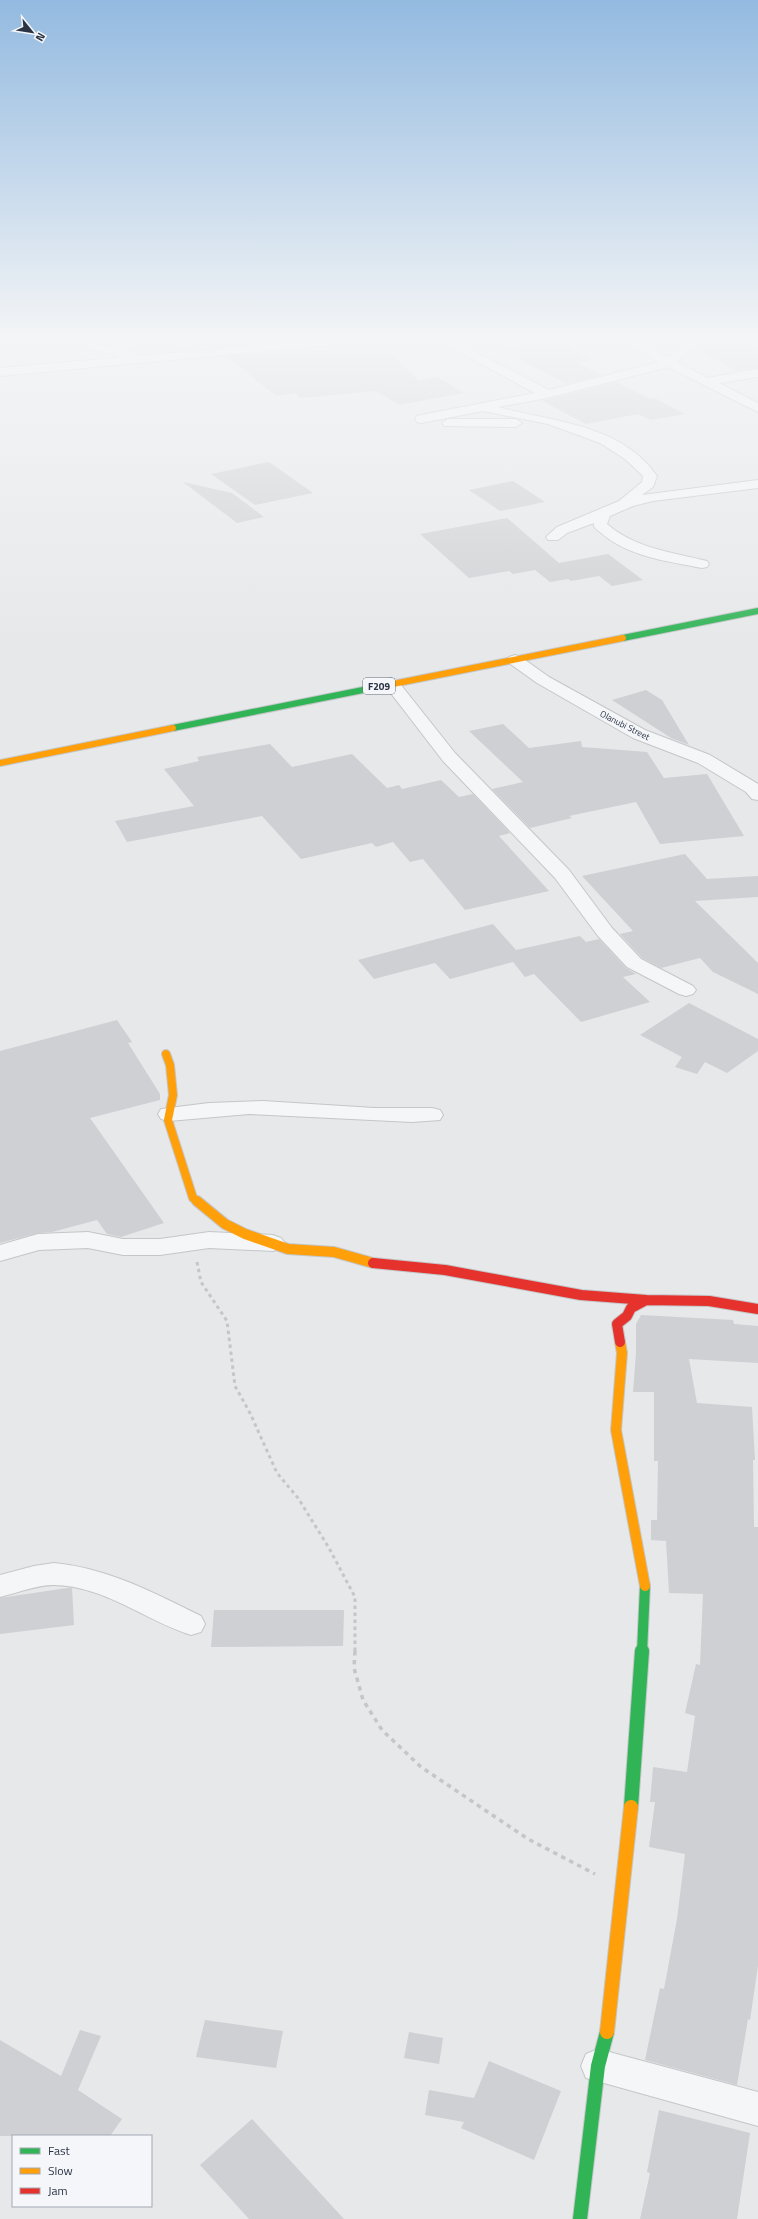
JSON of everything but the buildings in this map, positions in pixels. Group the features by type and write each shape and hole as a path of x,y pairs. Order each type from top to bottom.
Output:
{"street":[{"path":"553,537 573,525 604,514 648,484 650,476 642,466 609,444"},
{"path":"619,505 660,495 706,492 758,484"},
{"path":"604,514 600,525 612,537 633,547 702,564"},
{"name":"F209","path":"0,763 391,683 515,660 758,611"},
{"name":"Olanubi Street","path":"515,660 543,680 639,734 704,759 752,788 758,795"},
{"path":"391,683 449,757 562,874 605,932 634,964 686,990"},
{"path":"166,1054 170,1065 173,1095 168,1120 177,1153 193,1198 225,1224 245,1234 288,1249 334,1252 380,1265 445,1270 581,1295 646,1300 709,1301 758,1308"},
{"path":"170,1114 230,1108 276,1108 390,1116 432,1115"},
{"path":"0,1253 38,1242 88,1240 123,1247 160,1247 209,1240 273,1243"},
{"path":"580,2219 598,2066 609,2025 630,1814 646,1593 616,1430 622,1354 617,1324 627,1316 631,1308 646,1300"},
{"path":"0,1586 52,1574 83,1577 131,1596 191,1624"},
{"path":"598,2066 758,2109"}],"path":[{"path":"188,1243 198,1265 201,1282 227,1321 235,1386 250,1413 277,1473 298,1498 329,1548 355,1597 356,1629 354,1668 363,1700 382,1730 421,1767 528,1839 574,1864 623,1886"}],"traffic: fast":[{"path":"623,638 758,611"},
{"path":"173,728 393,684"},
{"path":"631,1807 646,1593 645,1586"},
{"path":"580,2219 598,2066 607,2032"}],"traffic: slow":[{"path":"393,684 623,638"},
{"path":"0,763 173,728"},
{"path":"166,1054 170,1065 173,1095 168,1120 193,1198 225,1224 245,1234 288,1249 334,1252 373,1263"},
{"path":"620,1342 622,1353 616,1430 645,1586"},
{"path":"607,2032 631,1807"}],"traffic: jam":[{"path":"373,1263 445,1270 581,1295 646,1300"},
{"path":"620,1342 617,1324 627,1316 631,1308 646,1300 709,1301 758,1309"}]}
